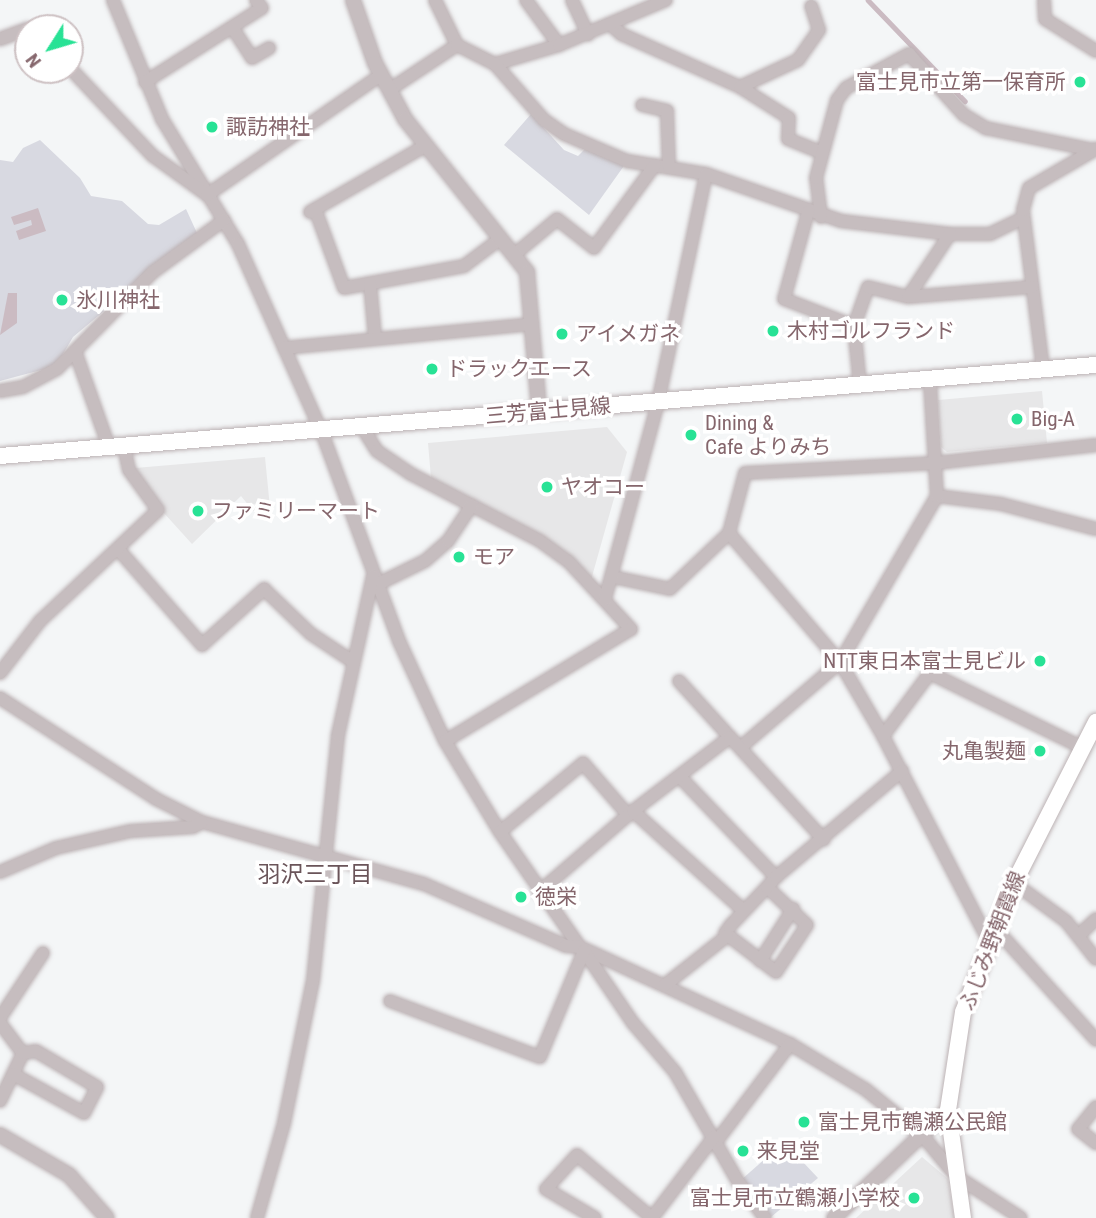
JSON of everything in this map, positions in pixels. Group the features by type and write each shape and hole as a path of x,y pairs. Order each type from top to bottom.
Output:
{"main road":[{"name":"三芳富士見線","path":"0,456 539,410 930,381 1096,365"},
{"name":"ふじみ野朝霞線","path":"963,1218 947,1110 963,1012 991,933 1013,883 1096,722"}],"street":[{"path":"113,0 145,82 207,195 224,220 321,430 376,578 445,741 539,892 633,1023 675,1072 765,1218"},
{"path":"145,82 262,8 256,0"},
{"path":"353,0 389,90 425,146 527,272 539,410"},
{"path":"435,0 457,45 495,64 544,120 564,134 627,160 706,174 815,214 950,234 990,233 1023,218"},
{"path":"526,0 559,45"},
{"path":"572,0 588,34"},
{"path":"495,64 559,45 666,0"},
{"path":"1044,0 1045,19 1096,51"},
{"path":"740,87 798,60 819,30 811,6"},
{"path":"610,24 621,34 740,87 789,118 788,139 820,152"},
{"path":"232,27 252,58 269,48"},
{"path":"389,90 457,45"},
{"path":"854,326 784,299 815,214 820,152 837,100 846,88 909,54 964,115 986,128 1095,150"},
{"path":"207,195 381,75"},
{"path":"84,83 153,156 207,195"},
{"path":"642,104 667,111 669,167"},
{"path":"425,146 312,211 344,288 464,266 500,239"},
{"path":"1043,369 1023,218 1029,188 1095,150"},
{"path":"514,255 557,219 594,248 655,165"},
{"path":"605,599 658,402 706,174"},
{"path":"0,391 23,387 57,369 153,272 224,220"},
{"path":"908,297 950,234"},
{"path":"370,283 375,338"},
{"path":"860,385 854,326 868,288 908,297 1032,287"},
{"path":"284,348 532,324"},
{"path":"0,673 40,621 158,510 132,477 116,447 75,351"},
{"path":"741,747 840,662 937,496 930,381"},
{"path":"362,427 377,450 411,474 540,541 568,561 631,629 445,741"},
{"path":"613,577 670,589 729,533 745,473 936,463 1096,445"},
{"path":"937,496 1001,504 1096,529"},
{"path":"376,578 425,561 448,541 472,505"},
{"path":"729,533 840,662 991,933 1096,1040"},
{"path":"118,549 202,645 264,589 319,641 352,661"},
{"path":"257,1218 284,1123 313,981 338,735 352,661 376,578"},
{"path":"883,736 930,673 1081,747"},
{"path":"679,681 824,840"},
{"path":"0,698 156,799 202,822 454,894 566,946 582,949 665,985 790,1044 865,1089 923,1136 956,1176 1020,1218"},
{"path":"539,892 631,813 730,737"},
{"path":"500,832 583,763 631,813 744,911"},
{"path":"665,985 727,936 744,911 772,882 902,771"},
{"path":"680,777 807,925 776,972 727,936"},
{"path":"0,872 56,848 131,831 193,827 202,822"},
{"path":"1013,883 1066,921 1096,959"},
{"path":"760,961 793,909"},
{"path":"1078,936 1096,919"},
{"path":"390,1001 540,1057 582,949"},
{"path":"23,1053 0,1020 43,953"},
{"path":"595,1218 546,1189 577,1155 652,1218 790,1044"},
{"path":"13,1074 84,1113 97,1087 36,1051 23,1053"},
{"path":"0,1101 23,1053"},
{"path":"1096,1107 1078,1129 1096,1143"},
{"path":"834,1218 923,1136 947,1110"},
{"path":"0,1135 69,1175 107,1218"}],"shaded area":[{"path":"531,114 564,150 578,156 586,148 626,163 589,215 504,145"},
{"path":"40,140 80,178 91,196 122,201 148,224 159,225 186,209 197,233 73,337 56,366 0,381 0,160 13,162 23,148"},
{"path":"38,208 46,231 19,240 16,231 32,225 31,220 14,225 11,217"},
{"path":"8,293 17,293 17,323 0,335"},
{"path":"1042,391 1047,443 947,452 941,447 938,400"},
{"path":"607,427 627,452 591,580 431,478 428,443"},
{"path":"265,457 270,508 259,518 241,496 192,544 163,512 135,468"},
{"path":"784,1142 818,1178 771,1217 741,1180"},
{"name":"富士見市立鶴瀬小学校","path":"922,1157 948,1179 954,1218 856,1218"}],"waterway":[{"path":"868,0 965,101"}],"place":[{"name":"富士見市立第一保育所","path":"1080,82"},
{"name":"諏訪神社","path":"212,127"},
{"name":"氷川神社","path":"62,300"},
{"name":"木村ゴルフランド","path":"773,331"},
{"name":"アイメガネ","path":"562,334"},
{"name":"ドラックエース","path":"432,369"},
{"name":"Big-A","path":"1017,419"},
{"name":"Dining & Cafe よりみち","path":"691,435"},
{"name":"ヤオコー","path":"547,487"},
{"name":"ファミリーマート","path":"198,511"},
{"name":"モア","path":"459,557"},
{"name":"NTT東日本富士見ビル","path":"1040,661"},
{"name":"丸亀製麺","path":"1040,751"},
{"name":"徳栄","path":"521,897"},
{"name":"富士見市鶴瀬公民館","path":"804,1122"},
{"name":"来見堂","path":"743,1151"},
{"name":"富士見市立鶴瀬小学校","path":"914,1198"}],"district":[{"name":"羽沢三丁目","path":"315,875"}]}
